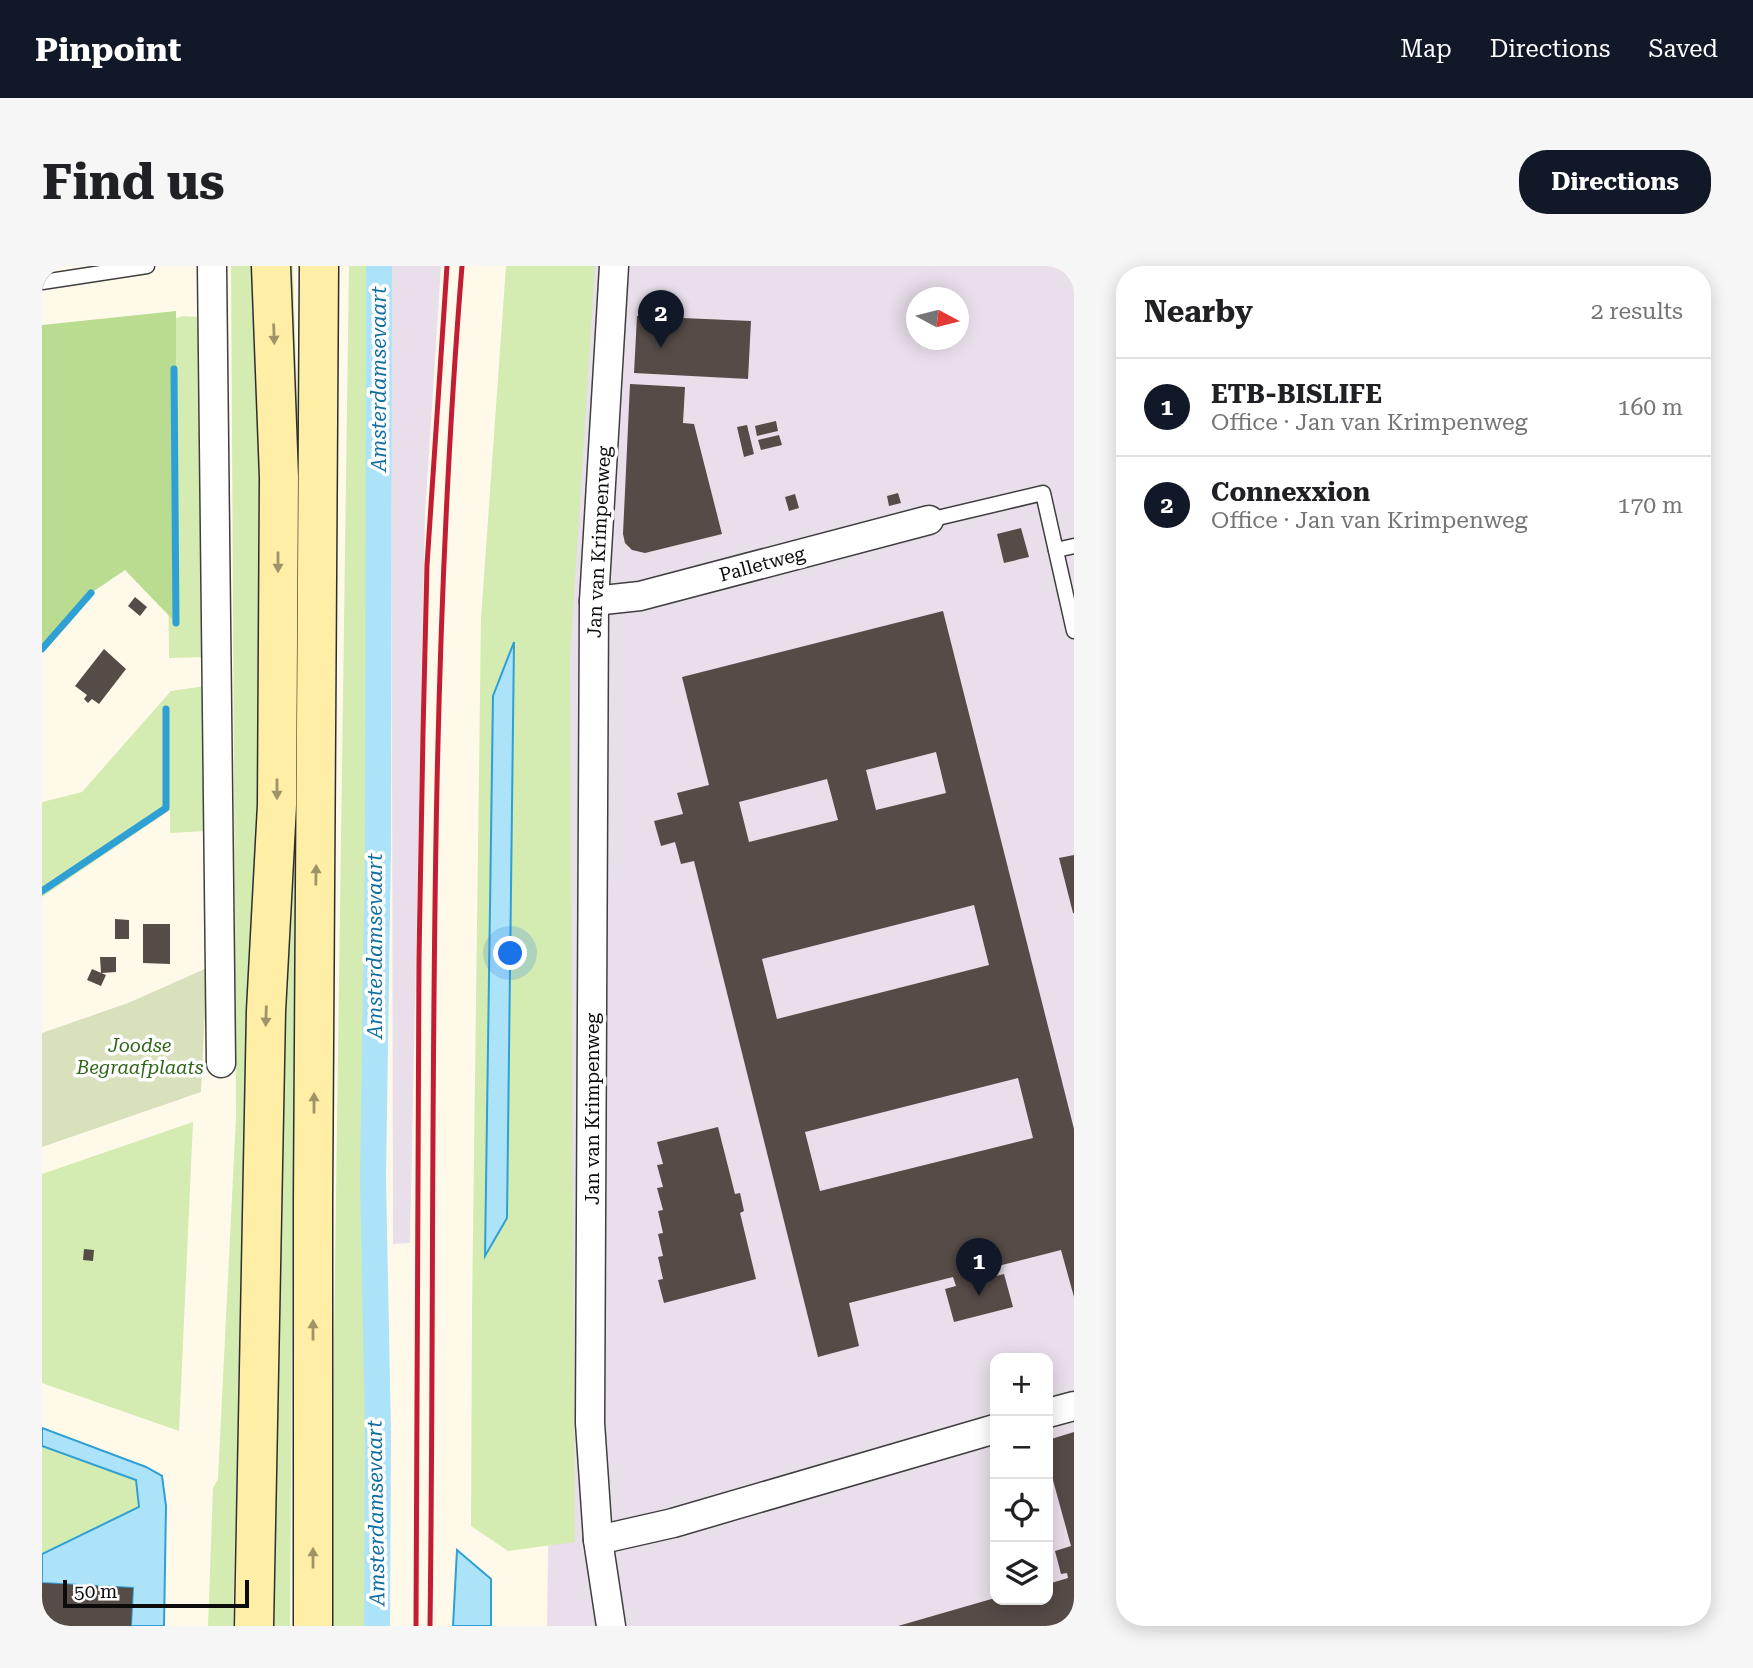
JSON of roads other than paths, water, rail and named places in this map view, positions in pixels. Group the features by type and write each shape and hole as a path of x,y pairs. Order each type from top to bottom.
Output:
{"main road":[{"path":"254,1626 267,1011 277,806 279,477 271,266"},
{"path":"313,1626 319,266"}],"street":[{"path":"212,266 221,1063"},
{"name":"Jan van Krimpenweg","path":"611,1626 598,1540 590,1423 594,601 614,266"},
{"name":"Palletweg","path":"594,601 640,596 929,520"},
{"path":"1053,1412 1074,1406"},
{"path":"598,1540 673,1523 990,1430"}],"lane":[{"path":"42,282 147,266"},
{"path":"929,520 1043,493 1074,631"},
{"path":"1056,551 1074,546"},
{"path":"598,1540 624,1551"}],"water":[{"path":"514,642 507,1218 485,1256 493,696"},
{"path":"42,1428 146,1467 162,1476 166,1506 164,1626 131,1626 133,1588 42,1583 42,1554 139,1507 136,1480 42,1446"},
{"path":"457,1550 491,1579 491,1626 453,1626"}],"waterway":[{"name":"Amsterdamsevaart","path":"377,1626 378,1433 373,1178 378,846 379,266"},
{"path":"174,369 176,623"},
{"path":"42,649 91,593"},
{"path":"42,891 166,808 166,709"}],"railway":[{"path":"416,1626 419,958 423,733 427,565 447,266"},
{"path":"430,1626 437,775 450,436 462,266"}],"place":[{"name":"Connexxion","path":"661,348"},
{"name":"ETB-BISLIFE","path":"979,1296"}],"park label":[{"name":"Joodse Begraafplaats","path":"140,1056"}]}
